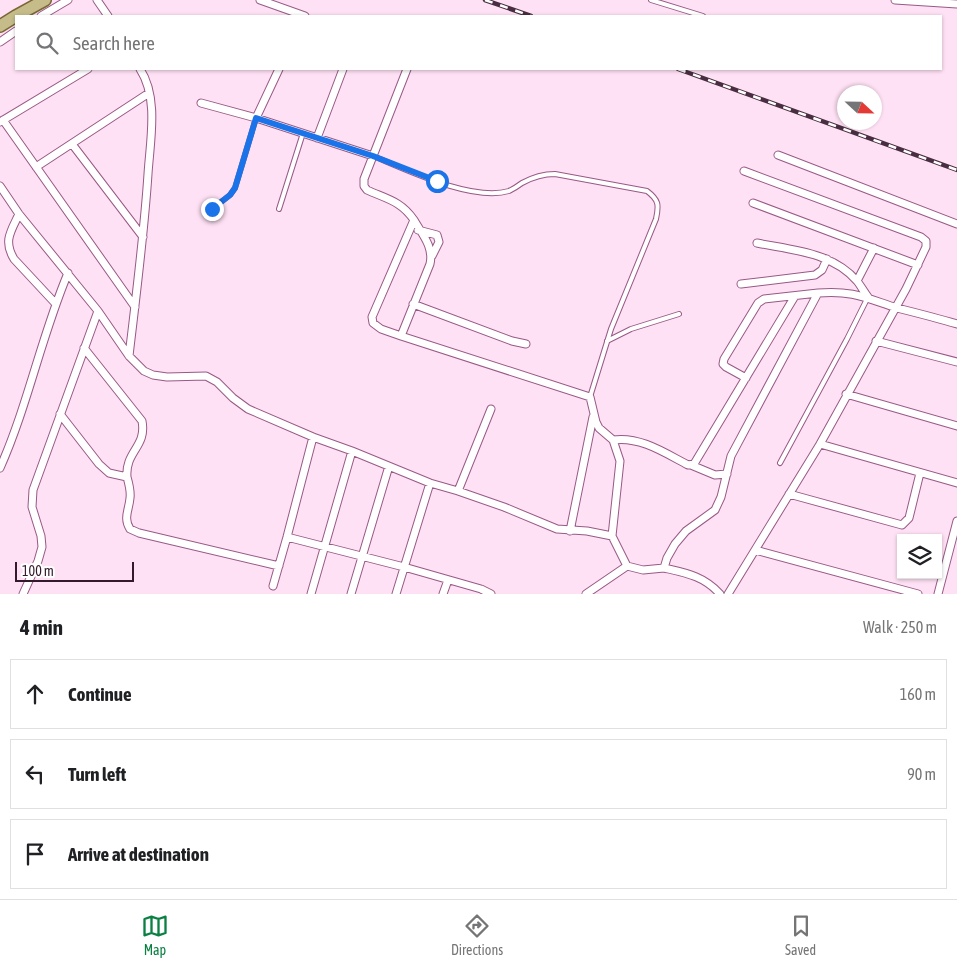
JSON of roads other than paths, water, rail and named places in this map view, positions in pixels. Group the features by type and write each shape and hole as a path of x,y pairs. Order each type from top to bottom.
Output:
{"main road":[{"path":"18,15 45,0"},
{"path":"0,26 15,17"}],"street":[{"path":"43,15 68,0"},
{"path":"97,0 107,15"},
{"path":"260,0 300,15"},
{"path":"895,0 957,4"},
{"path":"0,42 15,32"},
{"path":"86,70 2,121 135,307"},
{"path":"129,356 143,238 151,117 149,93 140,70"},
{"path":"256,118 279,70"},
{"path":"317,138 343,70"},
{"path":"406,70 364,179 364,186 367,190 406,208 430,246 432,256"},
{"path":"36,167 149,93"},
{"path":"200,103 256,118 373,156"},
{"path":"72,144 143,238"},
{"path":"778,154 957,224"},
{"path":"728,594 820,444 846,394 896,307 926,246 926,241 921,237 744,171"},
{"path":"0,186 19,214 98,311 129,356 144,371 153,375 167,377 206,376 217,382 233,398 248,409 313,437 430,483 504,507 548,526 570,531 587,531 612,536"},
{"path":"752,203 918,265"},
{"path":"19,214 8,237 9,251 55,303"},
{"path":"414,220 372,317 373,323 376,327 401,336 590,397 599,428 613,440 620,461 612,536 627,566"},
{"path":"401,336 439,242 437,236 419,229 408,232"},
{"path":"757,243 806,252 827,259 857,281 868,297"},
{"path":"857,281 874,248"},
{"path":"741,284 815,275 822,270 827,259"},
{"path":"0,468 26,400 55,303 68,273"},
{"path":"746,378 723,364 754,308 764,299 844,292 868,297 957,324"},
{"path":"664,568 667,558 686,532 715,510 721,496 731,456 818,293"},
{"path":"691,465 696,462 795,296"},
{"path":"413,304 512,341 526,344"},
{"path":"23,594 38,561 42,547 41,536 32,507 33,490 98,311"},
{"path":"876,341 957,362"},
{"path":"84,348 142,421 143,436 130,457 126,468 130,486 130,499 126,517 130,529 138,534 279,566"},
{"path":"846,394 957,426"},
{"path":"458,491 491,408"},
{"path":"60,414 99,464 109,472 127,478"},
{"path":"570,531 594,416"},
{"path":"273,586 313,437"},
{"path":"613,440 633,439 715,475 726,474"},
{"path":"820,444 957,483"},
{"path":"312,594 352,451"},
{"path":"351,594 389,466"},
{"path":"789,494 902,525 909,518 920,473"},
{"path":"396,594 430,483"},
{"path":"938,594 957,522"},
{"path":"287,538 404,567 481,589 491,594"},
{"path":"755,550 918,594"},
{"path":"586,594 627,566 643,570 664,568 696,575 712,585 720,594"},
{"path":"443,594 448,580"}],"lane":[{"path":"651,0 700,15"},
{"path":"673,0 674,7"},
{"path":"212,209 230,195 235,188 256,118"},
{"path":"279,209 303,133"},
{"path":"373,156 437,181 472,191 489,193 509,191 532,178 544,174 555,174 647,191 655,197 658,207 656,219 611,329 590,397"},
{"path":"780,463 868,297"},
{"path":"607,342 631,330 679,314"}],"railway":[{"path":"485,0 528,15"},
{"path":"681,70 957,170"}]}
